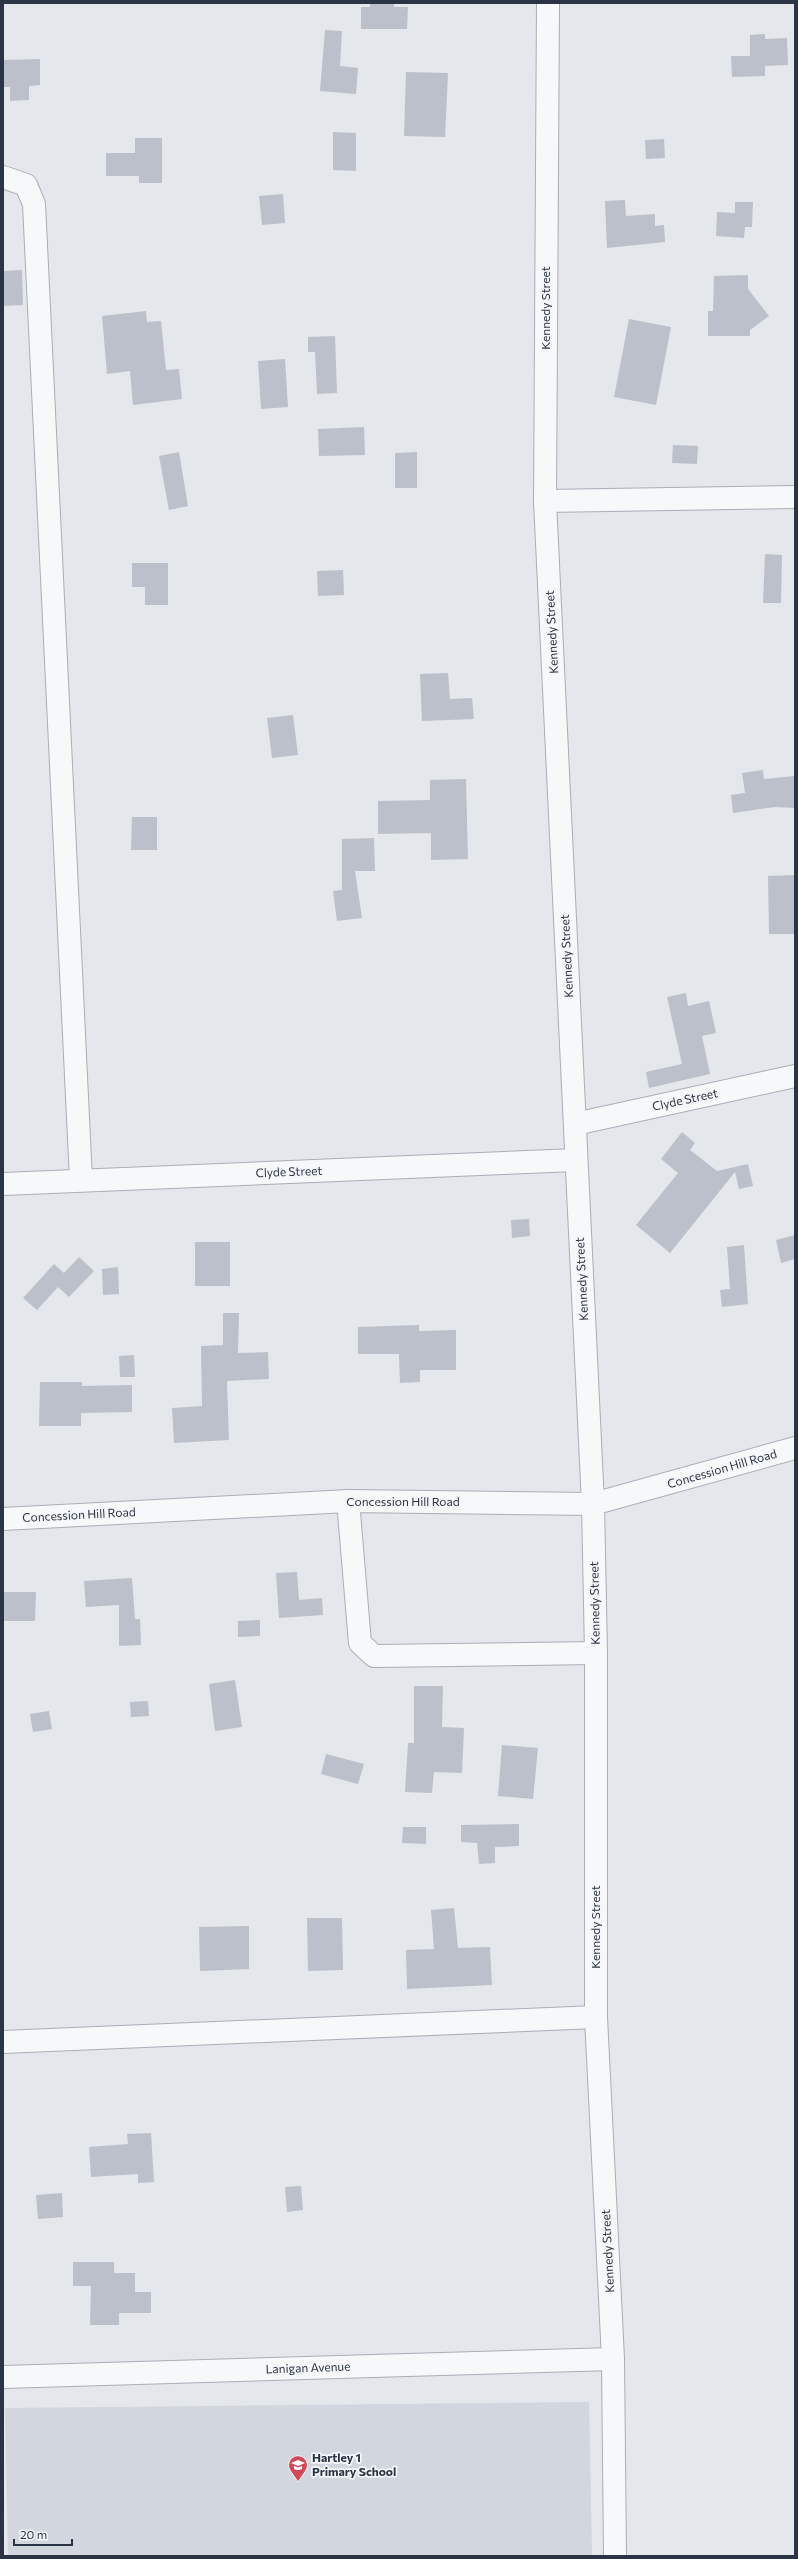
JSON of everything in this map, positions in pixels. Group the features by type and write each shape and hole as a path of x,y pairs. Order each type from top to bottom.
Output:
{"street":[{"name":"Kennedy Street","path":"548,3 546,501 593,1504 596,1653 596,2017 613,2358 615,2556"},
{"path":"3,177 26,185 34,204 81,1180"},
{"path":"546,501 795,497"},
{"name":"Clyde Street","path":"575,1124 795,1076"},
{"name":"Clyde Street","path":"3,1184 576,1160"},
{"name":"Concession Hill Road","path":"3,1519 348,1501 593,1504 795,1448"},
{"path":"348,1501 360,1643 374,1656 596,1653"},
{"path":"3,2042 596,2017"},
{"name":"Lanigan Avenue","path":"3,2377 613,2358"}],"shaded area":[{"name":"Hartley 1 Primary School","path":"589,2402 592,2556 8,2556 5,2408"}],"building":[{"path":"370,3 394,3 394,7 408,7 407,29 361,29 361,7 370,7"},
{"path":"325,30 342,31 340,66 358,68 356,94 320,91"},
{"path":"765,34 765,39 787,38 788,65 765,66 765,76 732,77 731,56 750,56 750,35"},
{"path":"40,59 40,85 29,86 29,100 10,101 10,87 3,87 3,60"},
{"path":"406,72 448,73 445,137 404,136"},
{"path":"333,132 356,133 356,171 333,170"},
{"path":"135,138 162,138 162,183 139,183 139,176 106,176 106,153 135,153"},
{"path":"664,139 665,158 646,159 645,140"},
{"path":"283,194 285,223 262,225 259,196"},
{"path":"625,200 626,216 655,214 655,226 664,225 665,242 607,248 605,201"},
{"path":"735,202 753,202 752,227 745,227 744,238 716,236 717,212 735,213"},
{"path":"22,270 23,305 3,306 3,271"},
{"path":"748,275 748,289 769,316 750,330 750,336 708,336 708,311 713,311 714,276"},
{"path":"146,311 147,322 161,321 166,370 179,369 182,399 133,405 130,371 107,374 102,316"},
{"path":"629,319 671,327 656,405 614,397"},
{"path":"335,336 337,393 317,394 315,352 308,352 308,337"},
{"path":"285,359 288,407 261,409 258,361"},
{"path":"364,427 365,455 319,456 318,429"},
{"path":"673,445 698,446 697,464 672,463"},
{"path":"179,452 188,506 169,510 159,456"},
{"path":"417,452 417,488 395,488 395,453"},
{"path":"765,554 782,555 781,603 763,603"},
{"path":"132,563 168,563 168,605 145,605 145,587 132,587"},
{"path":"343,570 344,595 318,596 317,571"},
{"path":"448,673 450,699 472,698 474,719 422,721 420,674"},
{"path":"293,715 298,755 272,758 267,718"},
{"path":"763,770 764,779 795,776 795,808 775,807 733,813 731,795 745,793 742,773"},
{"path":"466,779 468,859 431,860 431,833 378,834 378,801 430,800 430,780"},
{"path":"132,817 157,817 157,850 131,850"},
{"path":"374,838 375,871 355,871 362,918 337,921 333,891 342,890 342,839"},
{"path":"795,875 795,934 769,934 768,876"},
{"path":"686,993 688,1006 709,1001 716,1033 702,1036 710,1074 649,1088 646,1072 682,1064 667,997"},
{"path":"682,1132 695,1143 690,1150 717,1171 748,1164 753,1186 739,1189 735,1172 670,1253 636,1225 678,1173 661,1159"},
{"path":"529,1219 530,1236 512,1238 511,1220"},
{"path":"795,1235 795,1259 781,1263 776,1240"},
{"path":"195,1242 230,1242 230,1286 195,1286"},
{"path":"744,1245 748,1304 722,1307 720,1290 730,1289 727,1247"},
{"path":"79,1257 94,1271 69,1297 58,1287 37,1310 23,1298 54,1264 64,1273"},
{"path":"118,1267 119,1294 103,1295 102,1269"},
{"path":"223,1313 239,1313 238,1353 268,1352 269,1379 227,1381 229,1440 174,1443 172,1408 202,1406 201,1346 223,1345"},
{"path":"419,1325 419,1331 456,1330 456,1370 420,1370 420,1382 400,1383 399,1354 358,1354 358,1327"},
{"path":"134,1355 135,1377 120,1377 119,1356"},
{"path":"40,1382 82,1382 82,1386 132,1385 132,1412 81,1413 81,1426 39,1426"},
{"path":"297,1572 299,1600 322,1598 323,1615 279,1618 276,1573"},
{"path":"132,1578 135,1619 140,1619 141,1645 119,1646 119,1605 86,1607 84,1581"},
{"path":"3,1592 36,1592 35,1621 3,1621"},
{"path":"260,1620 260,1636 238,1637 238,1621"},
{"path":"235,1680 242,1727 215,1731 209,1684"},
{"path":"414,1686 443,1686 442,1727 464,1728 462,1773 434,1772 432,1793 405,1792 408,1743 414,1743"},
{"path":"148,1701 149,1716 131,1717 130,1702"},
{"path":"49,1711 52,1729 33,1732 30,1714"},
{"path":"502,1745 538,1748 533,1799 498,1796"},
{"path":"326,1754 364,1764 358,1784 321,1774"},
{"path":"519,1824 519,1846 495,1847 495,1863 479,1864 477,1843 461,1842 461,1825"},
{"path":"403,1827 426,1827 426,1844 402,1843"},
{"path":"454,1908 458,1948 490,1947 492,1985 407,1989 406,1950 434,1949 431,1910"},
{"path":"307,1918 342,1918 343,1970 308,1971"},
{"path":"249,1926 249,1969 200,1971 199,1927"},
{"path":"151,2133 154,2182 138,2183 138,2174 91,2177 89,2147 128,2144 127,2134"},
{"path":"301,2186 303,2210 287,2212 285,2187"},
{"path":"62,2193 63,2217 38,2219 36,2195"},
{"path":"73,2262 114,2262 114,2273 135,2273 135,2292 151,2292 151,2313 119,2313 119,2325 90,2325 91,2286 73,2286"}],"place":[{"name":"Hartley 1 Primary School","path":"298,2482"}]}
